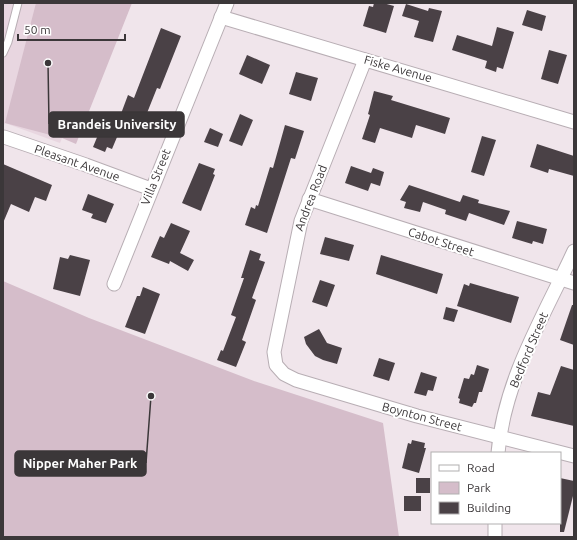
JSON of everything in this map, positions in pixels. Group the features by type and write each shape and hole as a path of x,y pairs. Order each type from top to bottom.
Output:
{"street":[{"name":"Villa Street","path":"114,284 226,3"},
{"name":"Fiske Avenue","path":"221,17 574,120"},
{"name":"Andrea Road","path":"276,365 274,352 298,230 365,60"},
{"name":"Pleasant Avenue","path":"4,137 151,189"},
{"name":"Cabot Street","path":"309,199 574,283"},
{"name":"Bedford Street","path":"498,452 500,437 516,376 574,251"},
{"name":"Boynton Street","path":"276,365 290,377 308,384 418,416 558,452"},
{"name":"Boynton Street","path":"561,453 574,456"},
{"path":"495,537 496,524"}],"lane":[{"path":"3,53 8,42 18,3"}],"shaded area":[{"path":"3,3 118,3 60,143 5,123 3,127"}],"green space":[{"path":"36,3 132,3 76,144 62,138 5,123"},
{"path":"3,281 89,318 254,381 383,423 399,537 3,537"}],"building":[{"path":"374,3 383,3 394,6 386,33 363,26 369,6 373,7"},
{"path":"406,4 428,11 429,8 442,11 433,42 414,37 419,21 402,16"},
{"path":"527,10 546,16 542,31 522,25"},
{"path":"497,27 514,32 503,69 497,67 496,72 485,68 487,61 452,50 457,35 492,46"},
{"path":"161,28 181,36 160,89 157,88 141,128 119,119 128,95 134,98"},
{"path":"549,50 567,55 558,84 541,79"},
{"path":"247,55 270,65 262,84 239,74"},
{"path":"296,72 318,78 311,101 289,94"},
{"path":"374,91 393,96 391,100 450,118 445,134 416,125 412,138 380,128 375,143 362,139 370,115 368,114"},
{"path":"240,114 253,120 242,146 229,141"},
{"path":"103,123 120,130 112,149 107,147 105,152 93,147"},
{"path":"285,125 304,131 295,159 291,158 267,233 245,225 251,207 255,209 256,205 258,206 270,167 273,168"},
{"path":"210,128 223,134 218,147 204,142"},
{"path":"482,136 496,140 484,176 471,172"},
{"path":"537,144 574,156 574,176 549,169 548,173 530,167"},
{"path":"199,163 215,169 213,174 215,175 201,211 182,203"},
{"path":"3,164 52,185 46,201 35,197 29,212 11,204 3,223"},
{"path":"351,166 371,173 373,168 384,172 380,186 371,183 368,191 345,183"},
{"path":"409,185 460,202 463,195 479,200 478,203 510,211 504,225 469,213 466,221 445,214 446,210 423,202 420,212 404,208 406,202 400,200"},
{"path":"88,194 114,204 106,223 91,218 93,214 82,210"},
{"path":"517,221 547,229 543,244 533,241 532,244 512,238"},
{"path":"171,223 190,231 180,253 194,260 188,271 170,261 169,264 151,257 160,236 164,238"},
{"path":"325,237 354,245 349,261 320,254"},
{"path":"250,250 261,254 259,260 265,262 252,298 256,300 242,340 246,342 236,367 217,360 221,350 223,351 236,317 231,315 244,278 241,278"},
{"path":"70,255 90,260 80,296 53,289 60,257 68,259"},
{"path":"381,255 443,274 437,294 376,274"},
{"path":"320,280 335,285 327,307 312,302"},
{"path":"470,283 519,297 511,323 457,306 464,284 469,286"},
{"path":"143,287 160,294 145,334 125,327 137,296 140,296"},
{"path":"572,305 574,305 574,345 560,340"},
{"path":"446,307 458,310 454,322 443,319"},
{"path":"319,329 327,343 342,348 337,364 315,356 306,344 304,337"},
{"path":"379,358 395,363 389,381 373,376"},
{"path":"477,365 489,369 482,392 479,392 476,403 474,403 472,407 459,403 460,399 458,398 464,378 469,379 471,374 474,375"},
{"path":"561,366 574,370 574,426 531,416 538,392 550,395"},
{"path":"421,372 437,377 433,391 428,390 426,396 414,393"},
{"path":"412,440 425,443 424,448 426,448 419,473 402,468 408,443 411,444"},
{"path":"416,478 430,478 430,493 416,493"},
{"path":"561,478 574,481 574,492 564,532 560,532"},
{"path":"404,496 421,496 421,511 404,511"}],"place":[{"name":"Brandeis University","path":"48,63"},
{"name":"Nipper Maher Park","path":"151,396"}]}
